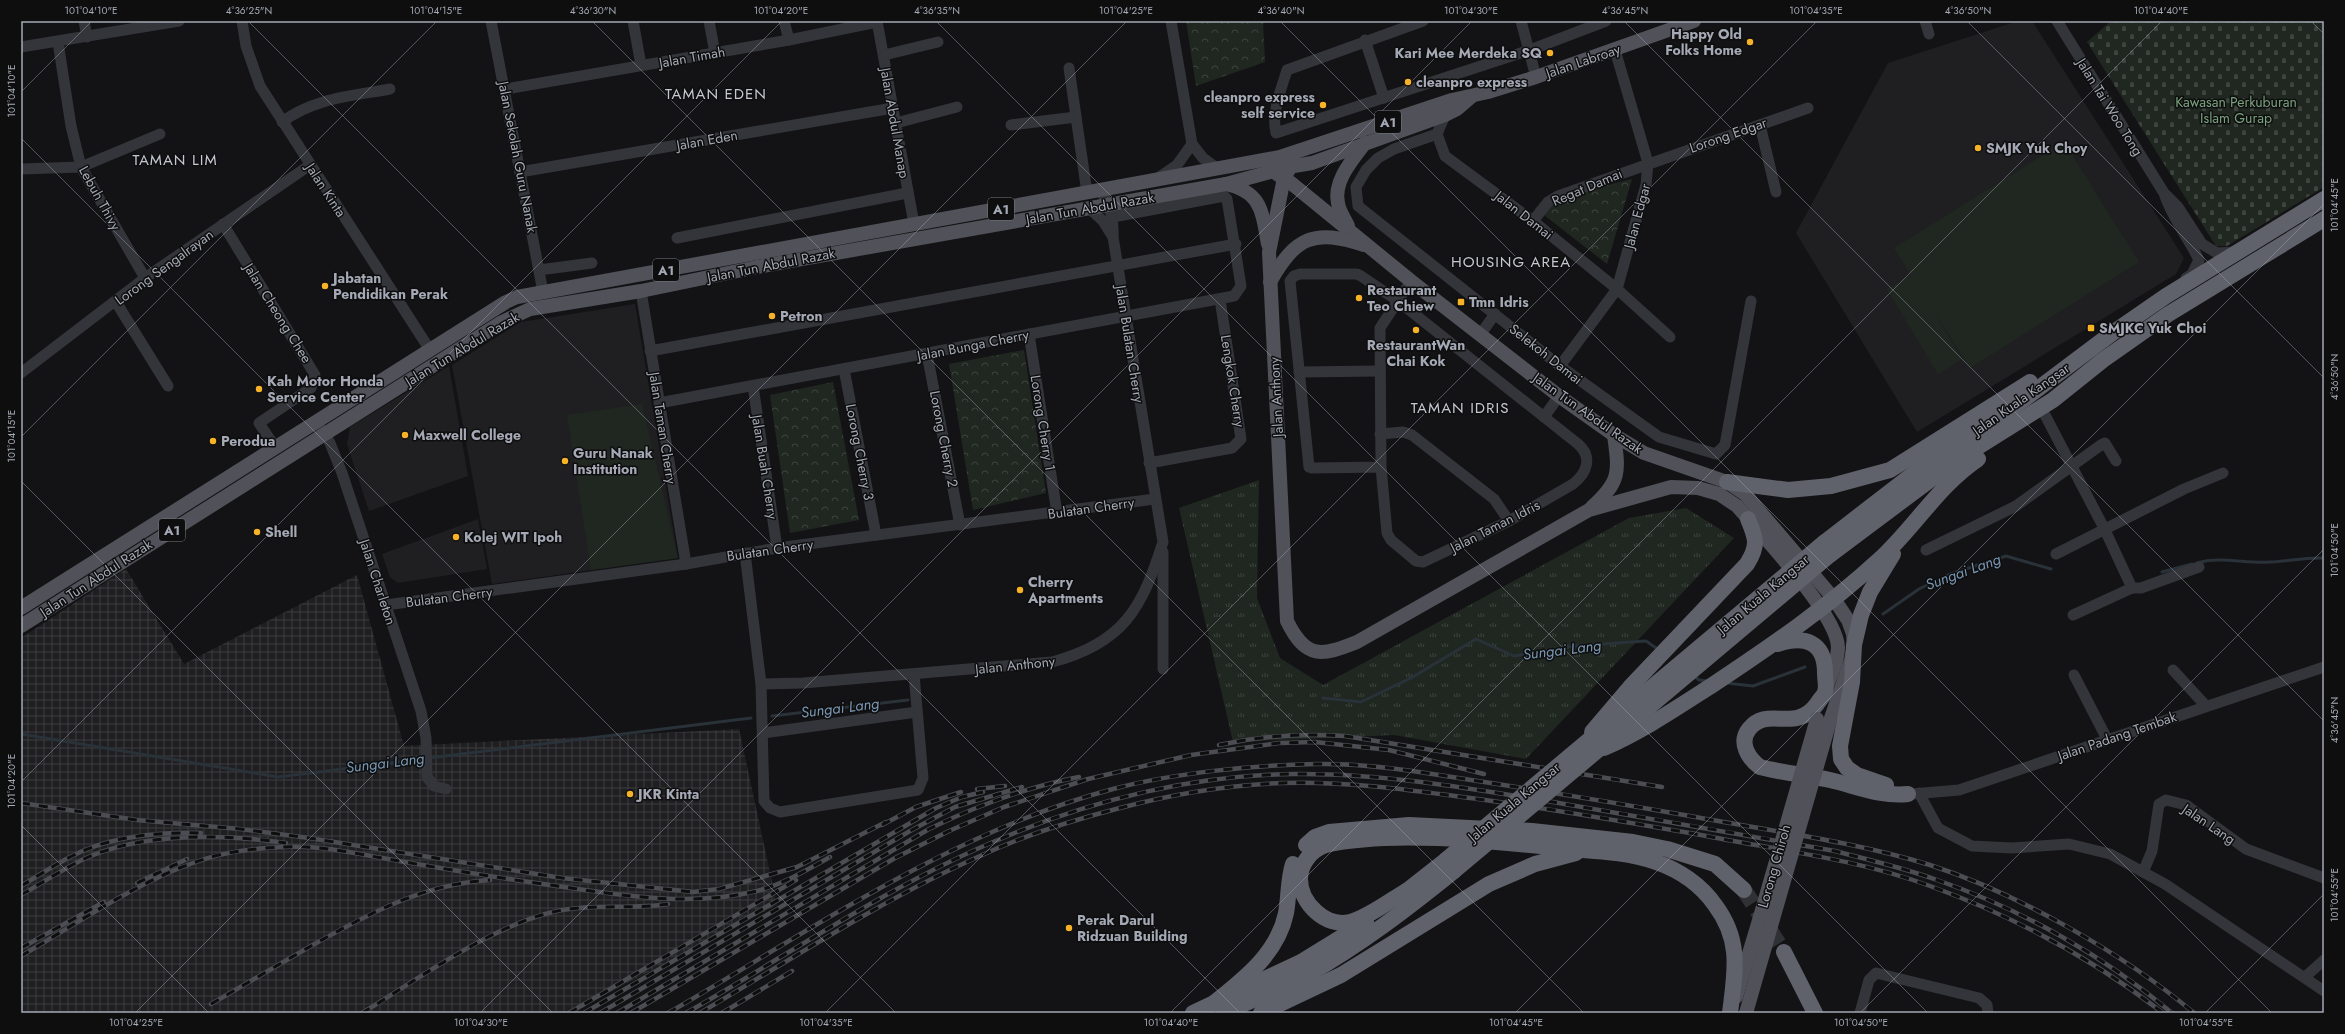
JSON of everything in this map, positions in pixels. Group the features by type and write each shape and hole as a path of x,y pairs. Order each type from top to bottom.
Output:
{"highway":[{"name":"Jalan Kuala Kangsar","path":"1219,1008 1306,975 1376,931 1577,750 1825,542 1922,467 2023,400 2111,334 2178,289 2324,199"},
{"name":"Jalan Kuala Kangsar","path":"1219,1008 1301,962 1370,919 1406,892 1450,865 1599,749 1831,554 1954,462 2048,406 2103,360 2167,315 2324,219"},
{"path":"1727,482 1788,490 1831,486 1890,470 2065,359 2111,334"},
{"path":"1599,749 1633,735 1770,647 1828,603 1880,560 1959,473 2048,406"},
{"path":"1577,750 1632,685 1747,564 1755,551 1755,535 1748,519"},
{"path":"1907,530 1870,592 1861,615 1854,645 1852,682 1840,746 1841,759 1857,775 1913,794"},
{"path":"1770,647 1791,640 1802,640 1818,647 1825,664 1825,691 1806,715 1797,719 1770,718 1761,720 1748,729 1746,736 1746,753 1752,761 1760,768 1831,780 1858,788 1896,795 1913,794"},
{"path":"1193,1013 1219,1008 1268,953 1279,934 1286,915 1290,873 1296,855 1315,838 1329,832 1409,825 1532,831 1633,842 1667,849 1714,864 1744,890"},
{"path":"1406,892 1350,922 1335,921 1320,915 1308,905 1302,891 1300,880 1302,867 1317,849 1358,839 1426,836 1586,850 1630,856 1656,862 1679,872 1699,887 1715,904 1727,924 1734,944 1736,962 1731,1013"},
{"path":"1261,1013 1341,975 1489,884 1535,864 1586,850"},
{"path":"1784,952 1815,1013"}],"main road":[{"name":"Jalan Labroay","path":"1471,96 1536,77 1694,21"},
{"name":"Jalan Tun Abdul Razak","path":"1218,169 1230,170 1252,167 1271,172 1286,172 1366,142 1445,115 1457,109 1471,96"},
{"name":"Jalan Tun Abdul Razak","path":"21,608 316,421 506,302 517,297 1218,169 1306,150 1452,100 1471,96"},
{"path":"1349,229 1338,203 1338,190 1345,171 1366,142"},
{"path":"1286,172 1306,150"},
{"name":"Jalan Tun Abdul Razak","path":"21,626 324,433 496,326 530,309 640,291 881,244 1089,208 1111,211 1271,172"},
{"name":"Jalan Tun Abdul Razak","path":"1286,172 1367,246 1559,396 1614,435 1644,453 1727,482 1745,494 1763,513 1828,603 1848,620 1854,645"},
{"name":"Jalan Anthony","path":"1286,172 1269,252 1287,621 1294,636 1305,647 1330,653 1357,642 1589,510"},
{"path":"1226,184 1242,187 1256,201 1264,220 1269,252"},
{"path":"914,224 920,230 933,232 974,225 989,225"},
{"path":"881,244 906,236 913,230 914,224"},
{"path":"1270,282 1283,260 1292,250 1310,240 1328,236 1367,246"},
{"path":"407,382 427,360 430,350 433,353 448,351 482,331 496,326"},
{"path":"1589,510 1610,492 1615,479 1618,460 1614,435"},
{"path":"1589,510 1671,488 1698,488 1719,494 1737,506 1828,603"},
{"name":"Jalan Tun Abdul Razak","path":"1823,720 1825,691 1835,664 1838,647 1828,603"},
{"path":"1823,720 1854,645"},
{"name":"Lorong Chiroh","path":"1731,1013 1823,720"},
{"name":"Lorong Chiroh","path":"1746,1013 1771,926 1823,720"}],"street":[{"path":"84,21 87,37"},
{"path":"21,47 87,37 134,25 179,21"},
{"name":"Jalan Kinta","path":"242,21 246,46 260,86 430,350"},
{"name":"Jalan Sekolah Guru Nanak","path":"491,21 506,89 543,292"},
{"path":"633,21 641,65"},
{"path":"709,21 715,53"},
{"path":"784,21 789,40"},
{"name":"Jalan Timah","path":"506,89 789,40 877,21"},
{"name":"Jalan Abdul Manap","path":"877,21 907,193 914,224"},
{"path":"1171,21 1192,144 1203,158 1218,169"},
{"path":"1423,21 1365,40 1287,70 1277,103 1274,125 1276,133 1530,50 1606,21"},
{"path":"1521,21 1536,77"},
{"path":"1925,21 1930,34"},
{"name":"Jalan Tai Woo Tong","path":"2057,21 2164,193 2178,207 2202,244 2217,253 2238,252"},
{"path":"1365,40 1384,98"},
{"name":"Lebuh Thivy","path":"58,42 71,126 81,167 145,278"},
{"path":"884,55 938,42"},
{"name":"Jalan Edgar","path":"1560,366 1617,289 1646,185 1648,163 1615,50"},
{"path":"1069,68 1087,193"},
{"path":"282,122 296,112 315,103 390,89"},
{"path":"896,123 957,107"},
{"name":"Jalan Eden","path":"520,172 893,108"},
{"name":"Lorong Edgar","path":"1648,163 1808,108"},
{"path":"1437,134 1445,115"},
{"path":"1012,125 1076,117"},
{"path":"1760,125 1776,192"},
{"path":"21,169 81,167 160,134"},
{"name":"Jalan Damai","path":"1437,134 1446,156 1533,221 1617,289 1670,337"},
{"name":"Selekoh Damai","path":"1437,134 1394,150 1378,158 1366,170 1356,188 1358,206 1560,366 1659,437 1716,454 1726,444 1751,302"},
{"path":"1153,181 1177,165 1192,144"},
{"name":"Regat Damai","path":"1533,221 1552,199 1648,163"},
{"name":"Lorong Sengalrayan","path":"21,373 116,302 145,278 310,165"},
{"name":"Jalan Bulatan Cherry","path":"1102,191 1111,211 1117,265 1155,499"},
{"path":"677,238 907,193"},
{"name":"Jalan Tai Woo Tong","path":"2164,193 2170,212 2199,260 2192,274 2183,281 2178,289"},
{"name":"Jalan Bunga Cherry","path":"659,403 1220,299 1234,296 1241,286 1236,244 1227,199 1224,196 1111,211"},
{"path":"1089,208 1103,221 1113,236"},
{"name":"Jalan Cheong Chee","path":"223,224 315,375 314,383 305,393 260,423 275,447"},
{"path":"650,351 1236,244"},
{"path":"539,270 592,262"},
{"path":"1381,467 1309,467 1290,281 1294,276 1300,274 1357,274 1398,301"},
{"name":"Jalan Taman Idris","path":"1398,301 1582,448 1587,457 1586,467 1581,477 1573,484 1509,520 1423,562 1416,561 1391,540 1387,533 1381,467 1379,370 1380,328 1411,281"},
{"name":"Jalan Taman Cherry","path":"640,291 686,564"},
{"name":"Lengkok Cherry","path":"1149,463 1232,448 1241,439 1220,299"},
{"path":"116,302 168,386"},
{"path":"1480,335 1495,314"},
{"name":"Lorong Cherry 1","path":"1029,334 1057,513"},
{"name":"Lorong Cherry 2","path":"927,354 960,524"},
{"name":"Lorong Cherry 3","path":"844,369 876,535"},
{"path":"1299,372 1379,370"},
{"name":"Jalan Buah Cherry","path":"752,386 777,548"},
{"path":"1544,417 1559,396"},
{"path":"2048,406 2070,465 2105,530 2132,588"},
{"name":"Jalan Charleton","path":"316,421 324,433 342,472 421,711 426,738 425,749 427,777 434,786 446,789"},
{"path":"1380,434 1403,432 1412,435 1494,499 1509,520"},
{"path":"1926,550 2016,506 2070,465 2105,443 2116,461"},
{"path":"2056,554 2184,489 2223,473"},
{"path":"1155,499 1163,542 1163,669"},
{"name":"Bulatan Cherry","path":"386,605 686,564 777,548 1057,513 1155,499"},
{"name":"Jalan Anthony","path":"761,684 803,683 1052,662 1076,656 1094,648 1110,637 1136,609 1147,586 1163,542"},
{"path":"745,553 761,684 764,801 770,808 780,812 918,790 923,778 916,712 914,674"},
{"path":"2073,615 2132,588 2141,588 2199,567"},
{"name":"Jalan Padang Tembak","path":"1913,794 1958,790 2324,667"},
{"path":"2173,670 2206,706"},
{"path":"2074,675 2108,739"},
{"path":"763,733 916,712"},
{"path":"1913,794 1938,828 1972,846 2012,848 2069,844 2110,854 2165,884 2324,991"},
{"name":"Jalan Lang","path":"2143,872 2152,851 2159,804 2166,800 2186,805 2246,849 2324,878"},
{"path":"2305,977 2324,960"},
{"path":"1860,1013 1869,980 1876,973 1979,998 1987,1004 1988,1013"}],"shaded area":[{"name":"SMJK Yuk Choy","path":"2018,21 2032,21 2184,258 2176,274 1917,432 1796,233 1888,63"},
{"name":"Guru Nanak Institution","path":"635,304 678,558 492,584 452,365 521,322"},
{"name":"Maxwell College","path":"449,366 468,476 369,511 347,444 350,427"},
{"name":"Kolej WIT Ipoh","path":"478,519 487,569 398,583 390,577 382,554"},
{"path":"126,569 184,664 357,575 404,746 739,729 777,905 570,1013 21,1013 21,638"}],"green space":[{"path":"1186,21 1263,21 1265,62 1196,86"},
{"name":"Kawasan Perkuburan Islam Gurap","path":"2111,21 2324,21 2324,187 2227,246 2216,246 2087,42"},
{"path":"2064,142 2139,262 1970,368 1930,306 1962,359 1938,374 1887,289 1911,275 1894,248"},
{"path":"1632,179 1607,264 1535,208 1553,198"},
{"path":"1024,350 1046,493 973,510 949,364"},
{"path":"833,382 859,520 790,533 770,395"},
{"path":"642,404 678,558 591,570 567,415"},
{"path":"1259,480 1257,598 1280,658 1323,685 1629,518 1686,508 1734,538 1526,759 1394,735 1233,742 1179,508"}],"waterway":[{"name":"Sungai Lang","path":"1883,614 1919,589 1950,574 2006,556 2051,569"},
{"name":"Sungai Lang","path":"2197,563 2215,560 2278,562 2310,558 2324,558"},
{"name":"Sungai Lang","path":"2162,572 2192,564"},
{"name":"Sungai Lang","path":"1323,698 1361,702 1411,678 1476,639 1514,656 1574,646 1646,641 1659,650"},
{"name":"Sungai Lang","path":"1726,683 1753,686 1805,667"},
{"name":"Sungai Lang","path":"1694,676 1699,680 1707,681"},
{"name":"Sungai Lang","path":"772,716 908,700"},
{"name":"Sungai Lang","path":"429,758 751,718"},
{"name":"Sungai Lang","path":"21,734 278,777 424,759"}],"tunnel":[{"path":"1744,890 1784,952"}],"railway":[{"path":"1219,745 1250,739 1282,736 1345,736 1662,787"},
{"path":"631,1013 895,858 949,831 1004,807 1088,779 1191,755 1279,743 1315,742 1389,750 1484,774"},
{"path":"668,1013 884,886 995,830 1053,808 1136,783 1187,774 1240,768 1316,764 1355,765 1394,769 1526,788 1811,837 1871,849 1930,865 1998,892 2068,927 2135,969 2194,1013"},
{"path":"686,1013 922,875 963,855 1039,823 1110,801 1183,784 1257,775 1294,774 1327,774 1424,782 1553,802 1835,851 1886,864 1925,876 1968,892 2000,905 2030,920 2060,936 2118,972 2172,1013"},
{"path":"617,1013 929,829 1002,798 1040,786 1079,777"},
{"path":"700,1013 873,910 944,873 1014,841 1085,818 1160,798 1201,791 1283,783 1350,784 1522,805 1701,835 1846,862 1874,869 1930,886 2022,925 2051,940 2109,975 2163,1013"},
{"path":"977,789 1005,786"},
{"path":"600,1013 910,831 955,807 1022,787"},
{"path":"882,825 916,807 961,792"},
{"path":"584,1013 936,808 962,797 983,792"},
{"path":"21,803 137,820 240,829 309,838 562,878 693,892 719,889 797,867 886,822"},
{"path":"21,886 72,856 102,844 135,837 168,833 201,833"},
{"path":"21,895 84,859 107,850 131,844 157,840 210,837 286,843"},
{"path":"21,956 106,905 149,882 204,859 227,853 250,850 299,847 328,849 420,865 594,891 640,897 687,899 734,896 757,891 785,881 830,857"},
{"path":"137,883 187,859"},
{"path":"211,1004 311,946 397,902 442,888 490,880"},
{"path":"569,1013 796,880"},
{"path":"21,948 104,902"},
{"path":"362,1013 455,955 504,929 529,919 567,909 639,907 668,904"},
{"path":"722,1013 792,971"}],"place":[{"name":"Happy Old Folks Home","path":"1750,42"},
{"name":"Kari Mee Merdeka SQ","path":"1550,53"},
{"name":"cleanpro express","path":"1408,82"},
{"name":"cleanpro express self service","path":"1323,105"},
{"name":"SMJK Yuk Choy","path":"1978,148"},
{"name":"Jabatan Pendidikan Perak","path":"325,286"},
{"name":"Restaurant Teo Chiew","path":"1359,298"},
{"name":"Tmn Idris","path":"1461,302"},
{"name":"Petron","path":"772,316"},
{"name":"SMJKC Yuk Choi","path":"2091,328"},
{"name":"RestaurantWan Chai Kok","path":"1416,330"},
{"name":"Kah Motor Honda Service Center","path":"259,389"},
{"name":"Maxwell College","path":"405,435"},
{"name":"Perodua","path":"213,441"},
{"name":"Guru Nanak Institution","path":"565,461"},
{"name":"Shell","path":"257,532"},
{"name":"Kolej WIT Ipoh","path":"456,537"},
{"name":"Cherry Apartments","path":"1020,590"},
{"name":"JKR Kinta","path":"630,794"},
{"name":"Perak Darul Ridzuan Building","path":"1069,928"}],"district":[{"name":"TAMAN EDEN","path":"716,94"},
{"name":"TAMAN LIM","path":"175,160"},
{"name":"HOUSING AREA","path":"1511,262"},
{"name":"TAMAN IDRIS","path":"1460,408"}]}
